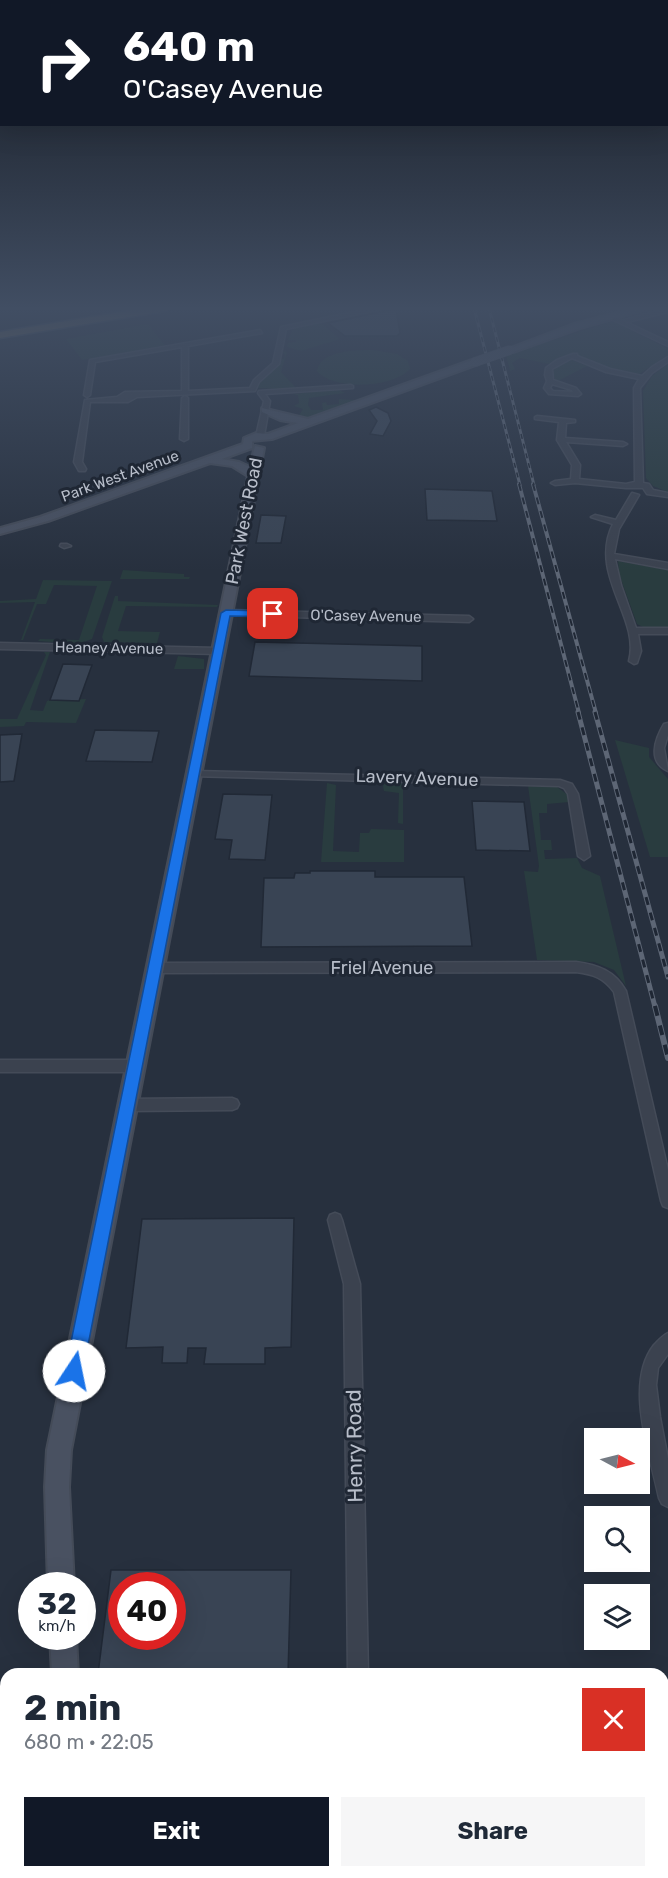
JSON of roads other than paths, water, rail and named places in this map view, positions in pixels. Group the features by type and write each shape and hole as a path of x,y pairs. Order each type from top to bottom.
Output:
{"street":[{"path":"82,469 79,465 79,458 90,398 168,396"},
{"path":"184,439 185,396"},
{"path":"258,396 287,420 314,421"},
{"path":"266,404 272,396"},
{"name":"Park West Avenue","path":"0,531 44,519 383,396"},
{"path":"637,396 639,484"},
{"name":"Park West Road","path":"61,1572 57,1486 59,1450 266,404"},
{"path":"537,418 573,421"},
{"path":"563,420 561,440 576,465 575,481"},
{"path":"561,440 623,444"},
{"path":"208,460 239,464 253,475"},
{"path":"555,483 575,481 626,486 639,484 646,486 651,492 668,495"},
{"path":"626,486 626,491 635,495 647,495 651,492"},
{"path":"634,661 637,649 633,631 612,571 610,556 611,536 616,522 635,495"},
{"path":"595,518 616,522"},
{"path":"610,556 668,566"},
{"name":"O'Casey Avenue","path":"226,613 469,619"},
{"path":"633,631 668,631"},
{"name":"Heaney Avenue","path":"0,646 218,651"},
{"path":"668,726 658,750 659,756 668,768"},
{"name":"Lavery Avenue","path":"194,774 558,782 568,786 573,794 584,856"},
{"name":"Friel Avenue","path":"154,968 592,968 608,976 615,983 622,998 668,1201"},
{"path":"0,1066 134,1066"},
{"path":"127,1105 232,1104"},
{"name":"Henry Road","path":"335,1220 352,1284 358,1668"},
{"path":"668,1341 654,1358 649,1373 649,1395 668,1498"},
{"path":"64,1650 65,1668"}],"railway":[{"path":"497,396 520,485"},
{"path":"511,396 534,485"},
{"path":"519,484 579,713"},
{"path":"533,484 596,713"},
{"path":"578,712 655,1007"},
{"path":"595,712 668,977"},
{"path":"655,1006 668,1058"}]}
